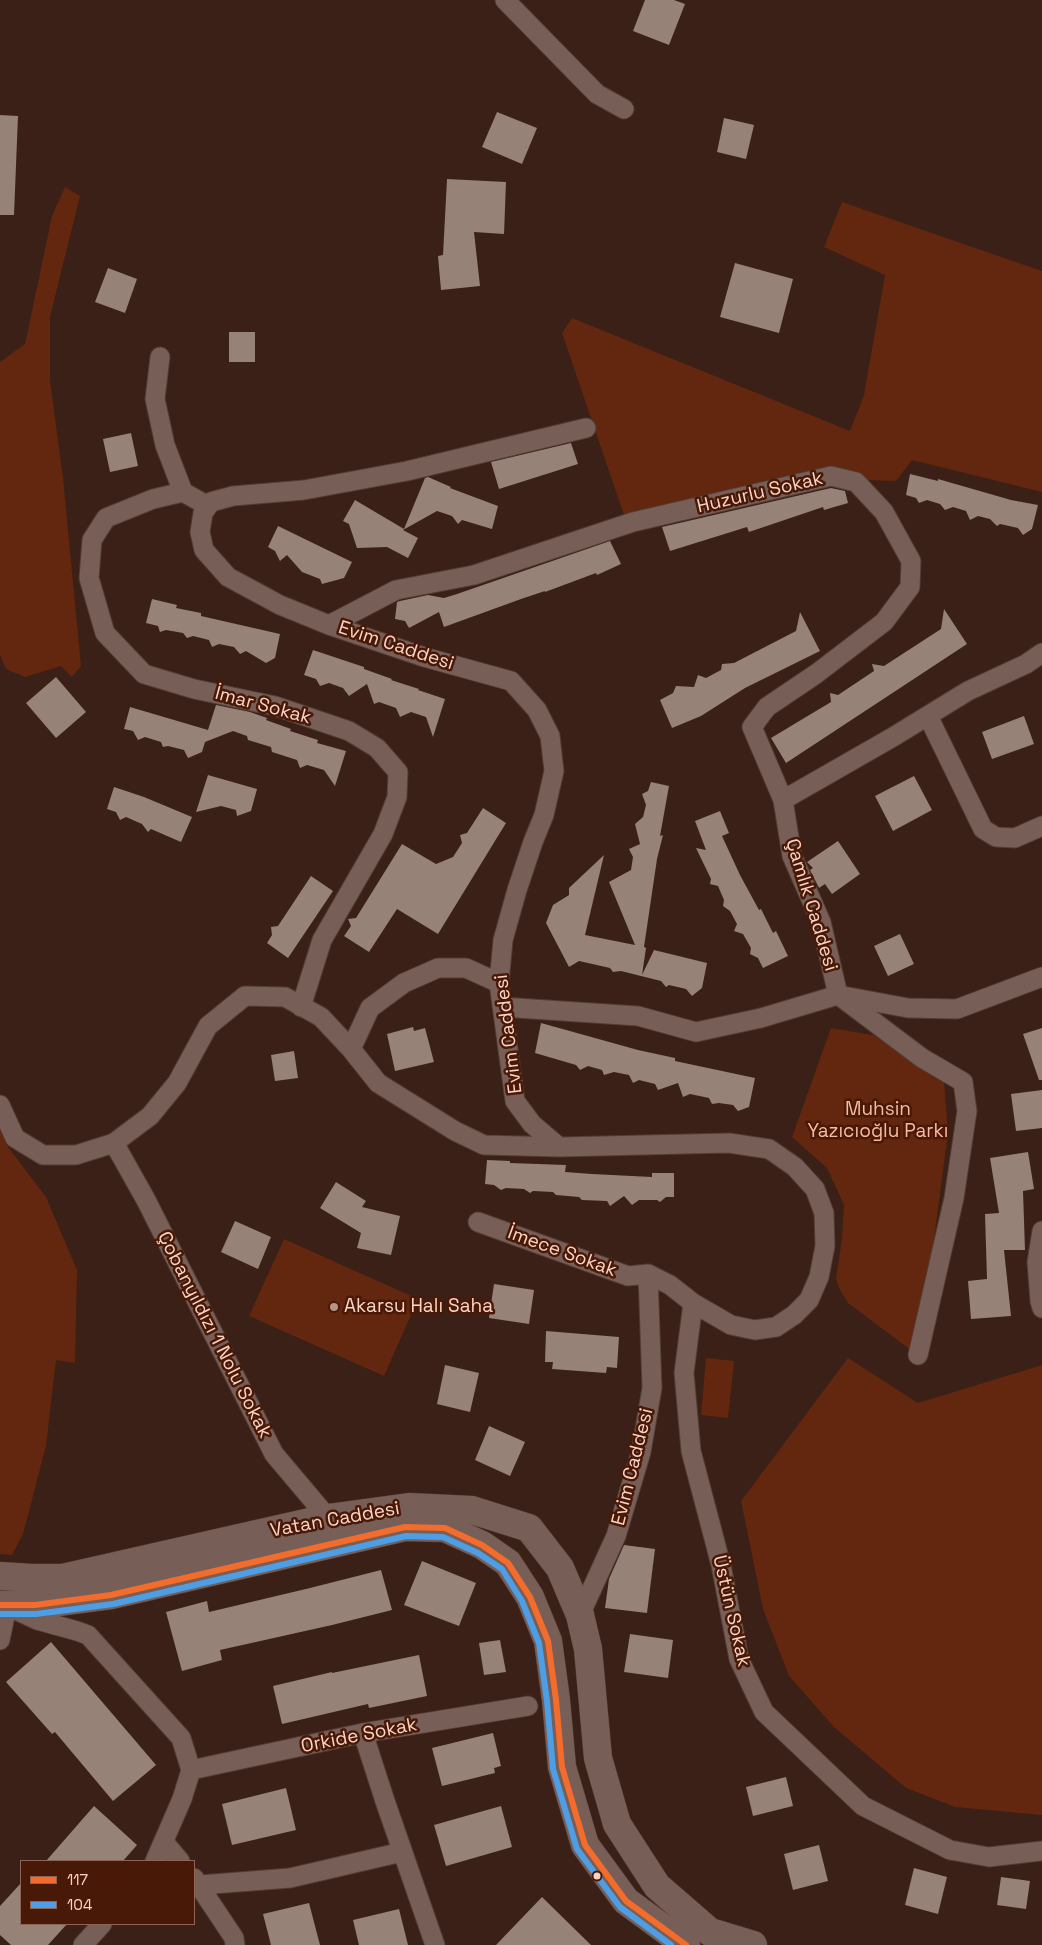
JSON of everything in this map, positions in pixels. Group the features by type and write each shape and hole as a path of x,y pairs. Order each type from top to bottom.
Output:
{"street":[{"path":"505,0 597,94 624,109"},
{"path":"160,357 155,399 165,445 183,492 208,506 211,502 233,496 304,490 407,471 586,428"},
{"name":"Huzurlu Sokak","path":"329,625 396,590 474,575 633,522 832,476 856,482 884,512 911,561 910,586 884,622 816,674 767,707 752,727 783,800"},
{"name":"İmar Sokak","path":"183,492 153,499 106,518 92,540 89,578 105,632 144,674 194,689 275,706 349,731 376,748 398,772 397,797 383,834 322,940 301,1006"},
{"name":"Evim Caddesi","path":"208,506 203,513 200,532 204,550 228,576 280,605 329,625 424,657 511,681 537,710 550,736 554,771 544,815 517,890 503,940 499,983 515,1101 532,1124 559,1147"},
{"path":"783,800 968,691 1026,664 1042,653"},
{"path":"928,716 984,829 996,837 1014,838 1042,826"},
{"name":"Çamlık Caddesi","path":"502,1007 638,1016 696,1032 761,1018 838,995 820,922 792,856 783,800"},
{"path":"351,1049 370,1008 404,983 438,968 466,968 499,983"},
{"path":"838,995 908,1008 957,1009 1042,977"},
{"path":"838,995 922,1058 963,1082 967,1111 954,1198 918,1355"},
{"path":"0,1105 15,1138 43,1155 76,1155 114,1143 150,1116 177,1083 208,1026 245,996 285,997 321,1017 351,1049 378,1083 455,1131 484,1145 559,1147 729,1143 769,1149 795,1167 815,1189 824,1213 825,1246 819,1277 809,1300 794,1315 776,1327 755,1330 731,1325 693,1303 670,1285 648,1274"},
{"name":"Çobanyıldızı 1 Nolu Sokak","path":"114,1143 155,1217 274,1454 328,1518"},
{"name":"İmece Sokak","path":"478,1222 628,1276 648,1274"},
{"path":"1042,1231 1037,1262 1042,1308"},
{"name":"Evim Caddesi","path":"580,1615 616,1536 641,1452 652,1388 648,1274"},
{"name":"Üstün Sokak","path":"693,1303 684,1373 691,1451 721,1565 739,1659 764,1712 863,1806 950,1850 989,1857 1042,1851"},
{"name":"Vatan Caddesi","path":"0,1576 63,1578 328,1518 409,1507 472,1510 529,1528 560,1568 580,1615 588,1649 598,1758 617,1824 657,1886 710,1932 753,1945"},
{"name":"Vatan Caddesi","path":"3,1606 34,1605 111,1594 405,1527 445,1528 482,1545 508,1563 530,1597 548,1641 562,1767 585,1845 626,1901 686,1945"},
{"path":"0,1640 3,1606 37,1620 88,1636 181,1738 191,1770 182,1799 155,1860"},
{"name":"Orkide Sokak","path":"191,1770 364,1733 528,1706"},
{"path":"364,1733 402,1852 435,1945"},
{"path":"164,1842 179,1860"},
{"path":"197,1882 290,1878 402,1852"},
{"path":"197,1882 234,1938 236,1945"},
{"path":"83,1945 101,1925"}],"green space":[{"path":"65,187 80,196 50,317 50,380 63,478 81,666 72,677 61,666 25,677 6,669 0,655 0,362 25,344 52,216"},
{"path":"842,202 1042,271 1042,492 912,460 896,481 867,480 850,471 830,469 624,515 562,333 572,318 850,431 864,395 885,275 824,247"},
{"name":"Muhsin Yazıcıoğlu Parkı","path":"831,1028 873,1035 944,1082 948,1133 932,1254 912,1351 848,1303 839,1288 836,1278 842,1239 844,1205 827,1168 792,1137"},
{"path":"0,1129 8,1147 46,1197 77,1270 75,1363 56,1360 46,1446 23,1534 12,1555 0,1554"},
{"name":"Akarsu Halı Saha","path":"284,1239 418,1299 384,1376 249,1316"},
{"path":"706,1358 734,1361 728,1418 701,1415"},
{"path":"848,1358 918,1403 1042,1365 1042,1815 955,1807 906,1788 834,1727 789,1676 763,1609 741,1501"}],"building":[{"path":"645,0 674,0 685,4 669,45 633,31"},
{"path":"497,112 537,128 522,164 482,147"},
{"path":"0,115 18,116 14,215 0,215"},
{"path":"724,118 754,125 746,159 717,152"},
{"path":"447,179 506,182 504,234 474,232 480,286 441,290 438,256 443,255"},
{"path":"735,263 793,279 779,333 720,317"},
{"path":"108,268 137,279 125,313 95,302"},
{"path":"229,332 255,332 255,362 229,362"},
{"path":"131,433 138,466 110,472 103,439"},
{"path":"571,443 578,464 499,489 491,462"},
{"path":"910,474 938,481 938,479 1011,500 1038,505 1032,529 1023,535 1018,528 1000,524 997,526 990,519 978,516 970,520 966,511 953,507 945,510 940,504 927,500 919,503 916,498 906,495"},
{"path":"428,477 450,488 498,506 492,529 462,520 458,524 452,516 437,511 403,530 418,538 408,558 387,547 357,548 349,524 343,521 355,500 404,529 425,478"},
{"path":"831,488 845,491 848,503 824,510 823,507 749,532 747,527 670,551 662,527"},
{"path":"278,526 352,562 344,578 322,584 320,579 302,572 287,555 280,561 275,551 268,547"},
{"path":"610,541 621,564 597,575 596,573 444,627 439,612 409,628 405,621 395,619 397,602 428,595 444,598"},
{"path":"152,599 177,605 176,608 201,613 201,616 280,634 275,658 266,663 246,651 240,654 234,647 219,644 212,647 209,640 193,636 187,638 183,633 166,630 160,632 158,626 146,623"},
{"path":"944,609 967,644 786,763 771,738 831,702 830,693 838,695 874,671 872,664 884,666 941,629"},
{"path":"800,612 820,651 745,688 701,716 672,728 660,700 673,693 676,686 694,687 698,675 706,678 721,670 722,664 734,663 796,631"},
{"path":"313,650 364,667 364,669 391,680 445,699 433,737 426,717 411,712 400,717 396,708 379,702 374,704 367,684 349,696 343,688 329,683 320,686 316,679 304,675"},
{"path":"56,677 86,712 56,738 26,703"},
{"path":"216,705 250,712 267,718 266,720 291,729 290,731 318,740 317,743 346,751 335,786 324,770 307,765 300,768 297,760 272,752 271,747 248,740 247,736 233,731 205,742 202,752 188,758 184,750 168,746 163,747 161,742 145,737 138,740 133,731 124,729 130,707 208,730"},
{"path":"1024,716 1034,744 992,759 982,732"},
{"path":"208,775 257,789 251,811 237,816 236,810 221,806 196,812"},
{"path":"914,776 932,810 893,831 875,796"},
{"path":"651,782 669,786 660,836 663,835 657,859 644,947 646,948 642,975 654,950 707,963 702,988 692,996 686,989 669,985 666,987 661,981 621,971 613,972 610,968 579,961 569,967 546,923 553,905 569,895 569,888 604,855 585,935 635,945 609,882 631,870 633,857 629,849 640,844 635,824 643,817 646,805 642,794 648,791"},
{"path":"114,787 192,817 181,842 151,829 148,832 142,824 126,817 120,820 116,812 107,809"},
{"path":"483,808 506,823 438,934 397,909 369,952 344,936 351,926 348,919 356,918 402,844 436,864 453,857 462,843 460,835 467,833"},
{"path":"720,811 729,833 722,836 740,875 773,933 776,931 788,956 763,968 758,958 750,954 751,948 743,934 734,931 737,924 730,911 723,906 724,900 718,886 710,884 711,879 696,848 706,850 695,821"},
{"path":"838,841 860,874 832,894 825,884 819,888 810,870 813,868 807,862"},
{"path":"311,876 333,891 288,958 267,943 272,935 271,927 278,926"},
{"path":"900,934 914,964 888,976 874,946"},
{"path":"541,1023 638,1050 675,1058 675,1061 755,1078 749,1107 738,1111 733,1105 712,1104 709,1098 690,1094 683,1097 678,1083 658,1090 655,1084 639,1080 633,1083 629,1075 614,1072 604,1075 602,1070 588,1066 580,1070 576,1065 535,1053"},
{"path":"413,1027 414,1031 425,1028 434,1062 395,1071 387,1034"},
{"path":"1042,1028 1042,1080 1039,1080 1023,1034"},
{"path":"294,1051 298,1078 275,1081 271,1055"},
{"path":"1042,1090 1042,1128 1016,1131 1011,1094"},
{"path":"1028,1152 1034,1189 1023,1191 1025,1250 1004,1250 1011,1316 971,1319 968,1281 987,1279 985,1214 999,1213 990,1158"},
{"path":"487,1160 510,1161 510,1163 566,1165 565,1172 592,1174 652,1177 652,1173 674,1173 674,1197 666,1197 660,1202 657,1200 639,1200 632,1205 624,1196 610,1206 607,1201 582,1200 579,1197 556,1195 553,1192 533,1191 530,1193 524,1189 506,1188 501,1190 494,1185 485,1184"},
{"path":"336,1182 366,1201 362,1207 400,1216 391,1255 357,1248 361,1233 320,1208"},
{"path":"235,1221 271,1237 258,1269 221,1252"},
{"path":"494,1284 534,1290 529,1324 489,1318"},
{"path":"546,1331 619,1337 617,1368 607,1367 606,1373 552,1369 553,1362 545,1362"},
{"path":"445,1365 479,1373 470,1412 437,1404"},
{"path":"489,1426 525,1442 510,1476 475,1460"},
{"path":"624,1545 655,1549 647,1613 605,1608 609,1579"},
{"path":"422,1561 476,1583 459,1626 404,1605"},
{"path":"381,1570 392,1610 220,1650 222,1660 182,1671 166,1612 207,1601 209,1612"},
{"path":"630,1634 673,1640 668,1678 624,1672"},
{"path":"500,1640 506,1672 484,1675 479,1643"},
{"path":"51,1642 156,1765 113,1801 55,1732 52,1734 6,1682"},
{"path":"419,1655 427,1696 369,1708 368,1704 282,1724 273,1686"},
{"path":"493,1733 501,1766 494,1768 495,1773 442,1786 432,1748"},
{"path":"786,1777 793,1806 753,1816 746,1787"},
{"path":"286,1788 296,1830 232,1845 222,1804"},
{"path":"94,1806 137,1845 124,1860 47,1860"},
{"path":"501,1806 512,1847 446,1866 434,1825"},
{"path":"819,1845 828,1881 793,1890 784,1854"},
{"path":"914,1868 947,1877 938,1914 905,1905"},
{"path":"1001,1877 1030,1881 1026,1909 997,1905"},
{"path":"20,1884 20,1925 66,1925 48,1945 11,1945 0,1935 0,1906"},
{"path":"542,1897 591,1945 496,1945"},
{"path":"309,1903 320,1945 271,1945 263,1914"},
{"path":"399,1909 408,1945 359,1945 353,1920"}],"transit line":[{"name":"117","path":"0,1605 35,1605 111,1595 405,1527 445,1528 482,1545 508,1563 530,1597 548,1641 562,1767 585,1845 626,1901 686,1945"},
{"name":"104","path":"0,1614 36,1614 113,1604 406,1536 443,1537 478,1553 502,1569 522,1601 539,1643 547,1701 553,1769 577,1849 620,1907 671,1945"}],"place":[{"name":"Akarsu Halı Saha","path":"334,1307"}]}
